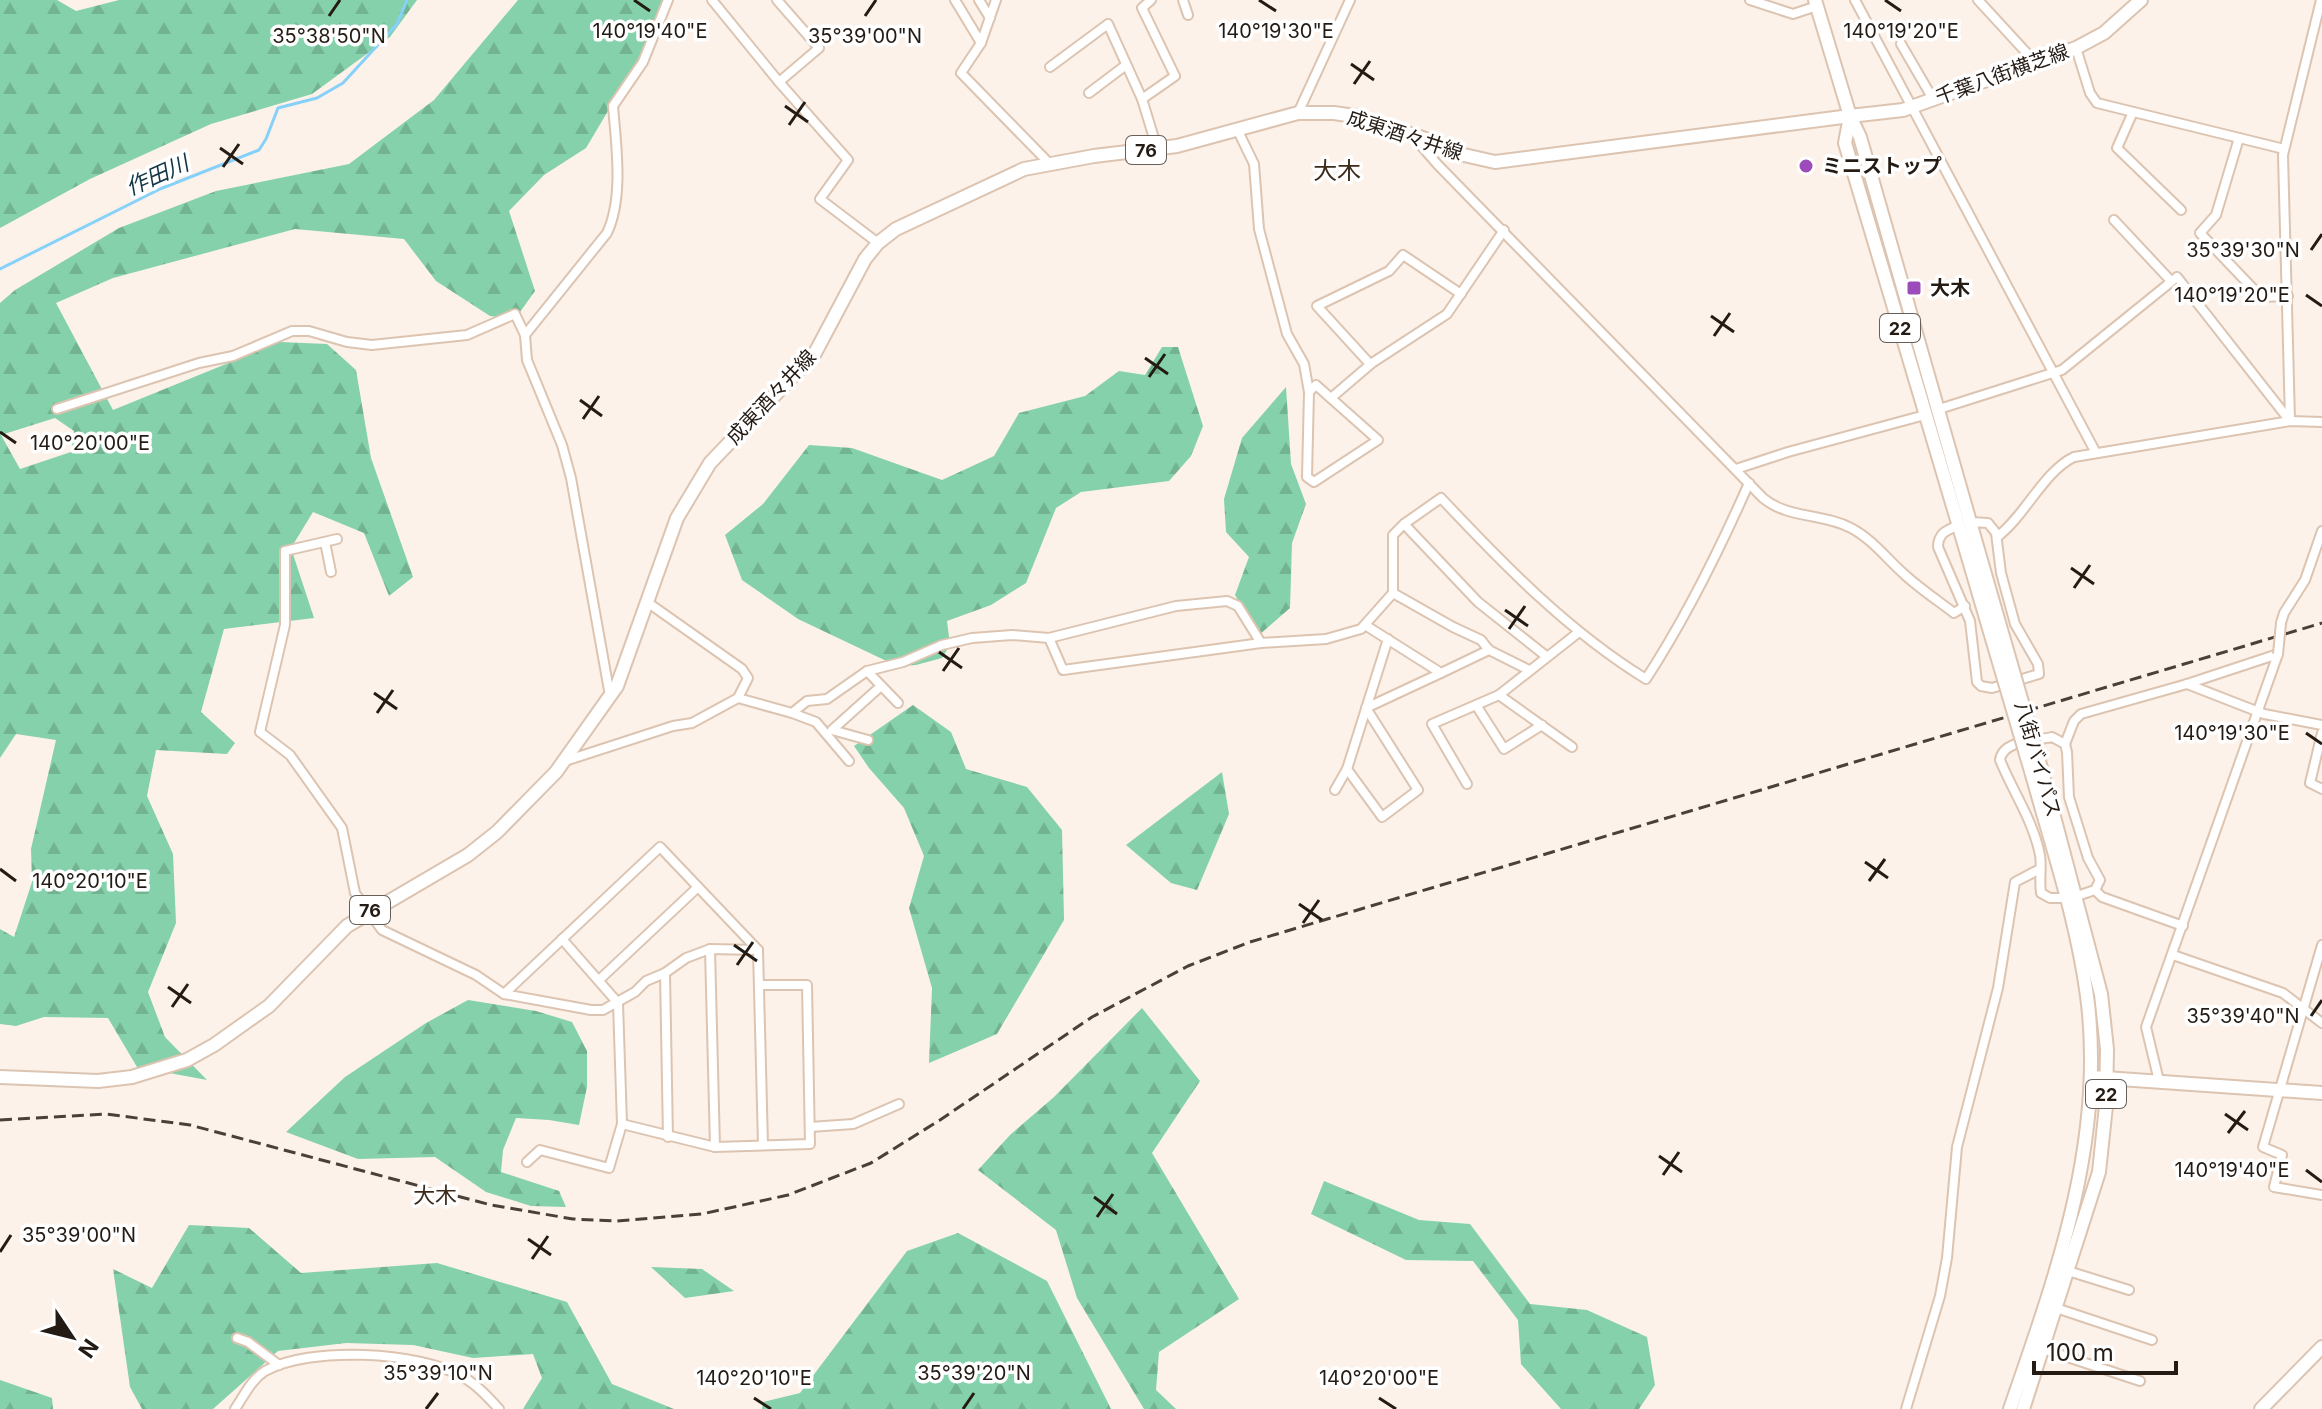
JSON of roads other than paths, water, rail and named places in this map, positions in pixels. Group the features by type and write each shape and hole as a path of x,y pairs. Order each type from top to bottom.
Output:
{"main road":[{"name":"千葉八街横芝線","path":"1850,116 1912,107 2076,48 2104,33 2141,0"},
{"name":"八街バイパス","path":"1816,3 1850,116 1845,143 1931,413 2101,994 2107,1049 2099,1172 2023,1409"},
{"name":"成東酒々井線","path":"0,1077 98,1081 132,1077 187,1060 269,1006 347,926 468,855 505,824 565,761 617,686 677,518 702,475 727,442 815,353 865,259 878,243 896,229 1024,169 1177,146 1298,113 1354,116 1481,160 1511,161 1850,116"},
{"name":"八街バイパス","path":"2010,1409 2062,1252 2086,1141 2091,1077 2087,997 2072,897"},
{"path":"2091,1077 2322,1093"},
{"path":"2261,1409 2322,1347"}],"street":[{"path":"525,335 607,233 612,221 618,161 613,106 643,62 668,0"},
{"path":"712,0 848,160 820,199 878,243"},
{"path":"777,0 819,48 779,82"},
{"path":"955,0 981,43"},
{"path":"979,0 990,18"},
{"path":"996,0 981,43 961,73 1049,163"},
{"path":"1142,99 1175,76 1142,8 1151,0"},
{"path":"1183,0 1188,15"},
{"path":"1298,113 1350,0"},
{"path":"1855,0 2096,453"},
{"path":"1978,0 2035,62"},
{"path":"2290,421 2284,149 2321,0"},
{"path":"1754,1 1793,14 1816,3"},
{"path":"1050,67 1108,24 1142,99 1157,148"},
{"path":"1901,44 1933,99"},
{"path":"2076,48 2092,98 2097,103 2284,149"},
{"path":"1089,93 1126,65"},
{"path":"2133,112 2117,148 2181,210"},
{"path":"1237,129 1254,164 1259,229 1287,334 1304,364 1309,392 1307,477 1314,482 1378,440 1316,385 1309,392"},
{"path":"1420,137 1418,142 1438,165 1774,507 1838,522 1864,536 1906,577 1954,613 1965,606"},
{"path":"2239,138 2216,215 2200,233 2261,297 2288,296"},
{"path":"2114,220 2171,281"},
{"path":"1331,398 1370,364 1447,314 1504,230"},
{"path":"1370,364 1317,306 1389,271 1403,255 1461,294"},
{"path":"1736,469 2054,374 2177,277 2290,421"},
{"path":"57,409 199,363 233,356 292,331 309,331 347,342 372,345 467,335 515,314 525,335 527,360 562,445 571,478 610,697"},
{"path":"1997,537 2010,527 2062,464 2074,457 2290,421 2322,422"},
{"path":"1049,638 1063,670 1261,643 1326,639 1361,629 1393,593 1393,535 1441,498 1500,561 1579,632 1646,679 1695,598 1749,483"},
{"path":"1988,523 1997,537 2001,573 2015,624 2038,664 2039,674 1992,688 1981,686 1976,675 1973,635 1965,606 1938,547 1945,530 1964,524 1988,523"},
{"path":"1404,524 1478,602 1546,656"},
{"path":"2159,1081 2146,1027 2278,654 2284,613 2305,580 2322,531"},
{"path":"337,539 285,551 285,625 260,732 290,755 342,828 355,893 382,930 476,975 504,994 591,1010 603,1010 618,1003 646,981 665,973 686,958 710,949 758,950"},
{"path":"325,542 331,572"},
{"path":"1393,593 1481,640 1489,650 1529,670"},
{"path":"792,713 807,701 827,699 867,671 903,662 942,645 972,638 1012,635 1049,638 1176,606 1227,601 1238,606 1261,643"},
{"path":"565,761 673,726 692,723 738,698 748,678 742,669 647,602"},
{"path":"1365,625 1441,673"},
{"path":"1467,784 1432,724 1499,695 1579,632"},
{"path":"1335,790 1347,769 1388,639"},
{"path":"1366,708 1489,650"},
{"path":"2065,744 2052,737 2009,746 2001,755 2002,764 2025,808 2035,838 2044,897 2072,897 2095,890 2099,885 2099,875 2088,858 2069,797 2065,744 2074,721 2081,714 2278,654"},
{"path":"867,671 898,703"},
{"path":"2187,684 2258,711 2322,725"},
{"path":"868,740 832,730 881,686"},
{"path":"1499,695 1572,747"},
{"path":"738,698 816,722 849,761"},
{"path":"1476,705 1504,749 1542,725"},
{"path":"1347,769 1382,817 1418,790 1366,708"},
{"path":"2322,733 2310,783 2322,789"},
{"path":"504,994 660,847 758,950 763,1145"},
{"path":"1906,1409 1940,1296 1947,1258 1957,1147 1998,988 2015,882 2040,869"},
{"path":"599,980 698,887"},
{"path":"2095,890 2102,897 2183,926"},
{"path":"527,1162 540,1150 609,1168 622,1124 618,1003 562,939"},
{"path":"2322,945 2263,1147 2282,1155 2274,1187 2322,1195"},
{"path":"710,949 715,1147"},
{"path":"2173,955 2283,993 2322,1023"},
{"path":"665,973 668,1137"},
{"path":"622,1124 715,1147 810,1144 807,985 759,985"},
{"path":"810,1127 853,1124 899,1104"},
{"path":"2068,1271 2129,1290"},
{"path":"2056,1308 2152,1340"},
{"path":"237,1338 248,1342 279,1365"},
{"path":"2043,1349 2140,1381"},
{"path":"235,1409 256,1378 279,1365 321,1355 384,1356 435,1366 463,1377 499,1409"}],"waterway":[{"name":"作田川","path":"0,269 160,189 259,150 278,108 317,98 343,83 397,24 407,0"}],"railway":[{"path":"0,1120 106,1114 190,1125 491,1205 573,1219 616,1221 702,1214 788,1195 871,1163 1092,1017 1188,966 1250,942 2322,623"}],"place":[{"name":"ミニストップ","path":"1806,166"},
{"name":"大木","path":"1914,288"}],"district":[{"name":"大木","path":"1337,170"},
{"name":"大木","path":"435,1195"}]}
